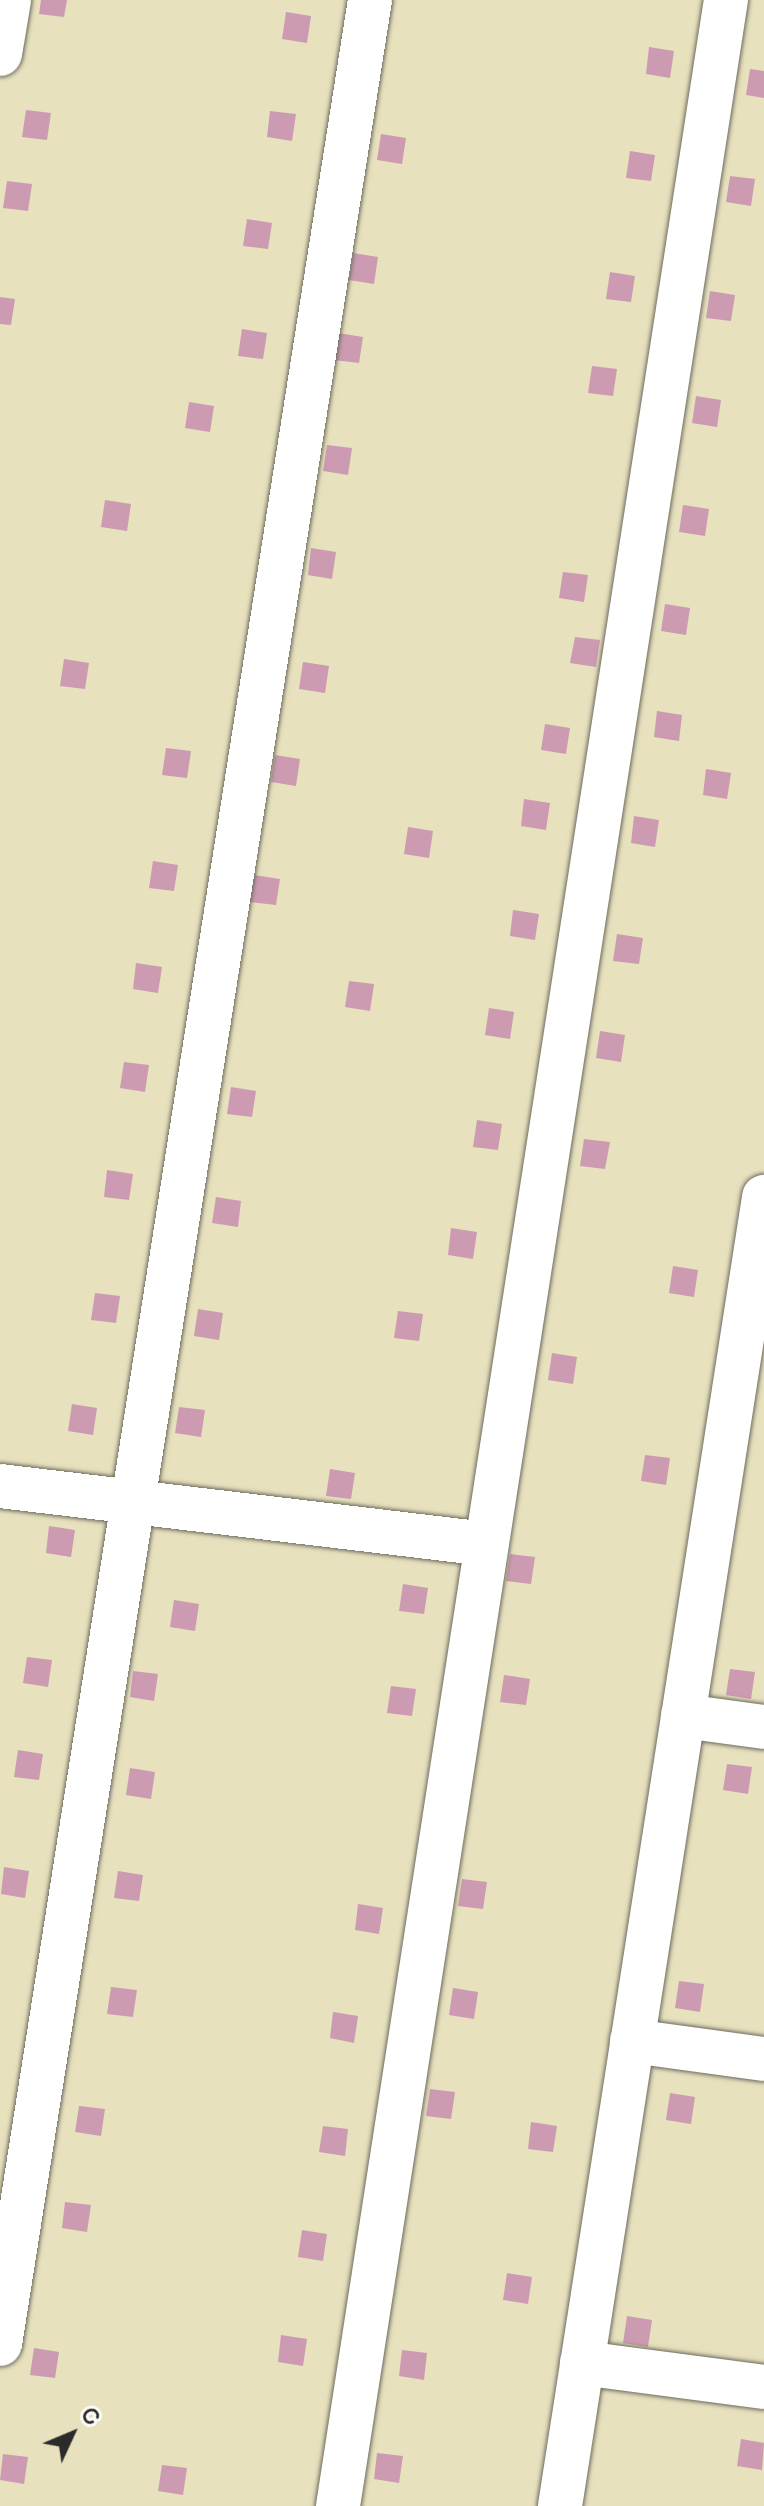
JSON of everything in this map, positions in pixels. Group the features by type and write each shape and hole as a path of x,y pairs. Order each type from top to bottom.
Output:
{"lane":[{"path":"0,54 9,0"},
{"path":"0,2344 370,0"},
{"path":"338,2506 726,0"},
{"path":"560,2506 683,1716 748,1399 764,1197"},
{"path":"0,1486 487,1544"},
{"path":"683,1716 764,1727"},
{"path":"632,2041 764,2059"},
{"path":"582,2363 764,2387"}],"building":[{"path":"41,0 67,0 64,17 39,14"},
{"path":"286,12 311,16 307,43 282,39"},
{"path":"649,47 674,51 670,78 646,74"},
{"path":"750,69 764,71 764,98 746,95"},
{"path":"26,110 51,113 47,140 22,137"},
{"path":"270,111 296,114 292,141 267,137"},
{"path":"381,134 406,138 402,164 377,160"},
{"path":"630,151 655,155 651,181 626,178"},
{"path":"730,176 755,179 751,206 726,202"},
{"path":"7,181 32,184 28,211 3,208"},
{"path":"247,219 272,223 268,249 243,246"},
{"path":"353,253 378,257 374,284 349,280"},
{"path":"610,272 635,276 631,302 606,299"},
{"path":"710,291 735,295 731,321 706,318"},
{"path":"0,297 15,299 11,325 0,324"},
{"path":"242,329 267,333 263,359 238,356"},
{"path":"338,333 363,337 359,363 334,360"},
{"path":"592,366 617,369 613,396 588,393"},
{"path":"696,396 721,400 717,427 692,423"},
{"path":"189,402 214,406 210,432 185,428"},
{"path":"327,445 352,448 348,475 323,471"},
{"path":"105,500 131,504 127,531 101,527"},
{"path":"683,505 709,509 705,536 679,532"},
{"path":"311,548 336,552 332,579 308,575"},
{"path":"563,572 588,575 584,602 559,598"},
{"path":"665,604 690,608 686,635 661,631"},
{"path":"575,637 600,640 596,667 570,663"},
{"path":"64,659 89,663 85,689 60,686"},
{"path":"303,662 329,666 325,693 299,689"},
{"path":"657,711 682,715 679,741 654,737"},
{"path":"545,724 570,728 566,754 541,750"},
{"path":"166,748 191,751 187,778 162,775"},
{"path":"275,755 300,759 296,786 271,782"},
{"path":"706,769 731,773 727,799 703,795"},
{"path":"524,799 550,803 546,830 521,826"},
{"path":"634,816 659,820 655,847 631,843"},
{"path":"408,827 433,831 429,858 404,854"},
{"path":"153,861 178,865 174,891 149,888"},
{"path":"254,875 280,879 276,905 250,902"},
{"path":"513,910 539,914 535,940 510,936"},
{"path":"617,934 643,938 639,964 613,961"},
{"path":"136,963 162,967 158,993 133,989"},
{"path":"349,981 374,984 370,1011 345,1007"},
{"path":"489,1008 514,1012 510,1039 485,1035"},
{"path":"600,1031 625,1035 621,1062 596,1058"},
{"path":"124,1062 149,1065 145,1092 120,1088"},
{"path":"231,1087 256,1091 252,1117 227,1114"},
{"path":"477,1120 502,1124 498,1150 473,1147"},
{"path":"584,1139 610,1142 605,1169 580,1166"},
{"path":"107,1170 133,1174 129,1200 104,1197"},
{"path":"216,1197 241,1201 238,1227 212,1223"},
{"path":"451,1228 477,1232 473,1259 448,1255"},
{"path":"673,1266 698,1270 694,1297 669,1293"},
{"path":"95,1293 120,1296 116,1323 91,1320"},
{"path":"198,1309 223,1313 219,1340 194,1336"},
{"path":"398,1311 423,1314 419,1341 394,1338"},
{"path":"552,1353 577,1357 573,1384 548,1380"},
{"path":"72,1404 97,1408 93,1435 68,1431"},
{"path":"179,1407 205,1410 201,1437 175,1433"},
{"path":"645,1455 670,1458 666,1485 641,1481"},
{"path":"330,1469 355,1473 351,1499 326,1496"},
{"path":"49,1526 75,1530 71,1557 46,1553"},
{"path":"510,1554 535,1557 531,1584 506,1581"},
{"path":"403,1584 428,1588 424,1614 399,1611"},
{"path":"174,1600 199,1604 195,1631 170,1627"},
{"path":"27,1657 52,1660 48,1687 23,1683"},
{"path":"730,1669 755,1672 751,1699 726,1695"},
{"path":"133,1671 158,1674 154,1701 130,1697"},
{"path":"504,1675 530,1679 526,1705 500,1702"},
{"path":"391,1686 416,1689 412,1716 387,1713"},
{"path":"18,1750 43,1754 39,1780 14,1777"},
{"path":"727,1764 752,1767 748,1794 723,1790"},
{"path":"130,1768 155,1772 151,1799 126,1795"},
{"path":"4,1867 29,1871 25,1898 1,1894"},
{"path":"118,1871 143,1875 139,1901 114,1898"},
{"path":"462,1879 487,1882 483,1909 458,1906"},
{"path":"358,1904 383,1908 379,1934 355,1930"},
{"path":"679,1981 704,1984 700,2012 675,2008"},
{"path":"111,1987 137,1990 133,2017 107,2014"},
{"path":"453,1988 478,1992 474,2019 449,2015"},
{"path":"333,2012 358,2016 354,2043 330,2038"},
{"path":"430,2089 455,2092 451,2119 426,2116"},
{"path":"670,2093 695,2097 691,2124 666,2120"},
{"path":"79,2106 105,2109 101,2136 75,2132"},
{"path":"531,2122 557,2126 553,2152 528,2149"},
{"path":"323,2126 348,2129 345,2156 319,2152"},
{"path":"65,2202 91,2205 87,2232 62,2228"},
{"path":"302,2230 327,2234 323,2261 298,2257"},
{"path":"507,2273 532,2277 528,2304 503,2300"},
{"path":"627,2316 652,2320 648,2347 623,2343"},
{"path":"281,2335 307,2339 303,2366 278,2362"},
{"path":"34,2348 59,2352 55,2378 30,2375"},
{"path":"402,2350 427,2353 424,2380 399,2376"},
{"path":"741,2439 764,2443 762,2470 737,2466"},
{"path":"377,2453 403,2456 399,2483 374,2479"},
{"path":"3,2454 28,2457 24,2484 0,2480"},
{"path":"162,2465 187,2468 183,2495 158,2491"}]}
